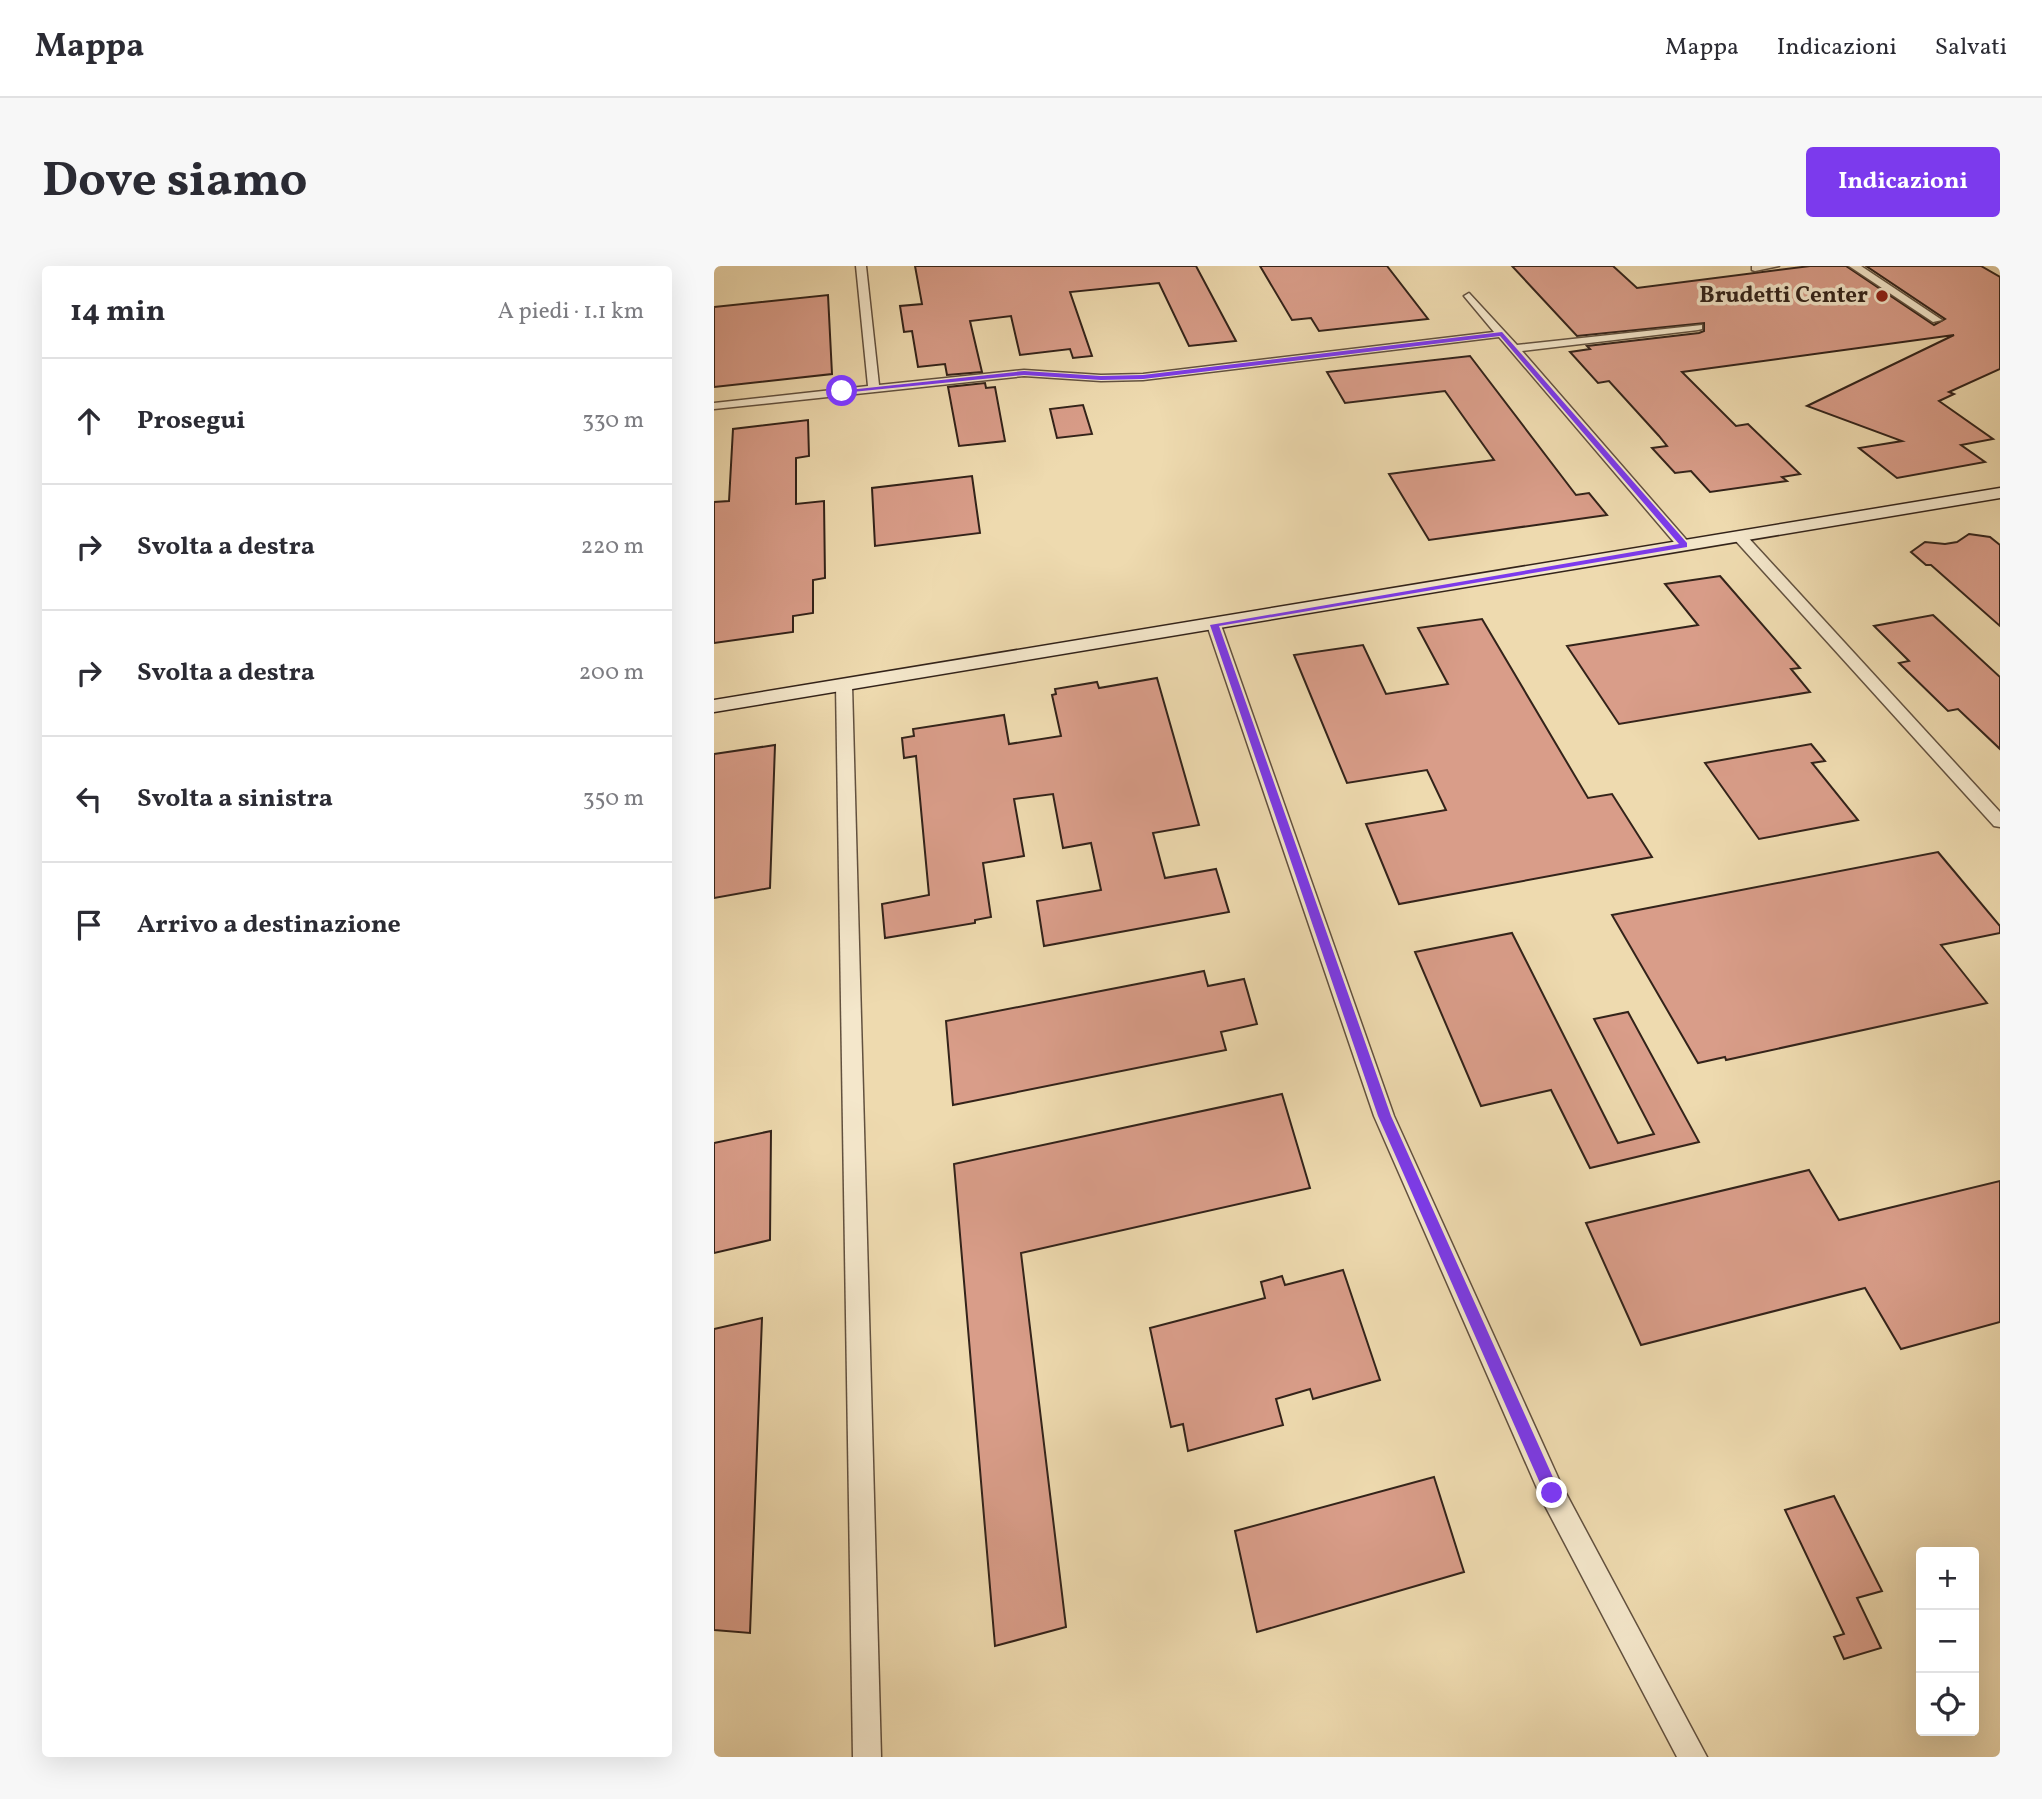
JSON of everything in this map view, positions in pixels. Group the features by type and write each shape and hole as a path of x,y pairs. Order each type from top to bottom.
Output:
{"street":[{"path":"861,266 874,388"},
{"path":"1755,268 1774,266"},
{"path":"1858,268 1880,266"},
{"path":"1858,268 1937,320"},
{"path":"1469,296 1684,545"},
{"path":"1514,349 1698,327"},
{"path":"714,406 1024,373 1101,378 1143,377 1502,334"},
{"path":"714,706 2000,493"},
{"path":"1739,536 1931,750 2000,822"},
{"path":"1214,625 1384,1116 1552,1493 1693,1757"},
{"path":"844,685 867,1757"}],"building":[{"path":"915,266 1196,266 1236,341 1189,346 1159,283 1070,292 1092,356 1073,358 1070,349 1020,355 1011,316 970,321 982,372 947,375 945,364 918,367 912,331 904,332 900,306 922,304"},
{"path":"1260,266 1387,266 1428,319 1319,331 1311,318 1292,320"},
{"path":"1512,266 1613,266 1637,288 1810,266 1846,266 1934,325 1945,319 1866,266 1981,266 2000,277 2000,369 1949,392 1954,394 1939,401 1993,439 1961,445 1985,462 1897,478 1859,448 1902,441 1807,406 1954,335 1682,372 1736,426 1748,424 1800,474 1782,477 1787,481 1710,492 1691,471 1675,473 1652,448 1667,446 1659,436 1609,381 1598,383 1570,352 1590,349 1587,346 1699,333 1704,331 1704,323 1577,336"},
{"path":"828,295 832,374 714,387 714,307"},
{"path":"1470,356 1576,495 1589,493 1607,515 1429,540 1389,474 1494,460 1445,391 1345,403 1327,372"},
{"path":"985,383 986,388 995,387 1005,441 959,446 948,387"},
{"path":"1083,405 1092,434 1057,438 1050,409"},
{"path":"808,420 809,456 796,458 796,504 824,501 825,578 813,580 813,613 793,616 793,632 714,643 714,502 729,501 733,429"},
{"path":"972,476 980,533 875,546 872,488"},
{"path":"1969,534 1990,537 2000,545 2000,626 1931,565 1926,565 1911,552 1925,542 1957,542"},
{"path":"1720,576 1800,668 1791,669 1810,692 1619,724 1567,646 1698,625 1665,584"},
{"path":"1933,615 2000,677 2000,749 1958,709 1948,711 1899,663 1909,661 1874,626"},
{"path":"1482,619 1588,798 1612,794 1652,857 1399,904 1366,824 1446,810 1427,770 1347,783 1294,655 1363,645 1386,694 1448,684 1418,628"},
{"path":"1157,678 1199,825 1153,833 1165,878 1216,869 1229,912 1044,946 1037,901 1101,890 1091,843 1063,848 1053,794 1014,799 1024,856 983,863 991,917 975,920 975,923 885,938 882,904 929,895 916,756 904,758 902,738 914,736 913,729 1004,715 1009,744 1061,736 1052,695 1056,694 1055,689 1097,682 1099,688"},
{"path":"1811,744 1825,761 1812,763 1858,820 1759,839 1705,763"},
{"path":"775,745 770,888 714,898 714,754"},
{"path":"1938,852 2000,926 2000,933 1941,945 1987,1003 1726,1060 1725,1057 1698,1063 1612,915"},
{"path":"1512,933 1618,1143 1654,1134 1594,1019 1628,1012 1699,1142 1590,1168 1551,1090 1481,1106 1415,952"},
{"path":"1204,971 1208,986 1244,979 1257,1024 1221,1032 1226,1050 953,1105 946,1021"},
{"path":"1282,1094 1310,1188 1021,1253 1066,1627 995,1646 954,1164"},
{"path":"771,1131 770,1240 714,1253 714,1143"},
{"path":"1809,1170 1839,1220 2000,1181 2000,1322 1901,1349 1865,1288 1641,1345 1586,1223"},
{"path":"1343,1270 1380,1380 1313,1399 1310,1389 1276,1399 1283,1425 1188,1451 1183,1424 1171,1427 1150,1328 1265,1298 1261,1282 1282,1276 1285,1285"},
{"path":"762,1318 750,1633 714,1630 714,1329"},
{"path":"1434,1477 1464,1572 1257,1632 1235,1531"},
{"path":"1834,1496 1882,1591 1857,1598 1881,1648 1844,1659 1834,1637 1844,1634 1785,1510"}],"place":[{"name":"Brudetti Center","path":"1882,296"}],"route":[{"path":"842,391 1024,373 1101,378 1143,377 1502,334 1684,545 1214,625 1384,1116 1552,1493"}]}
